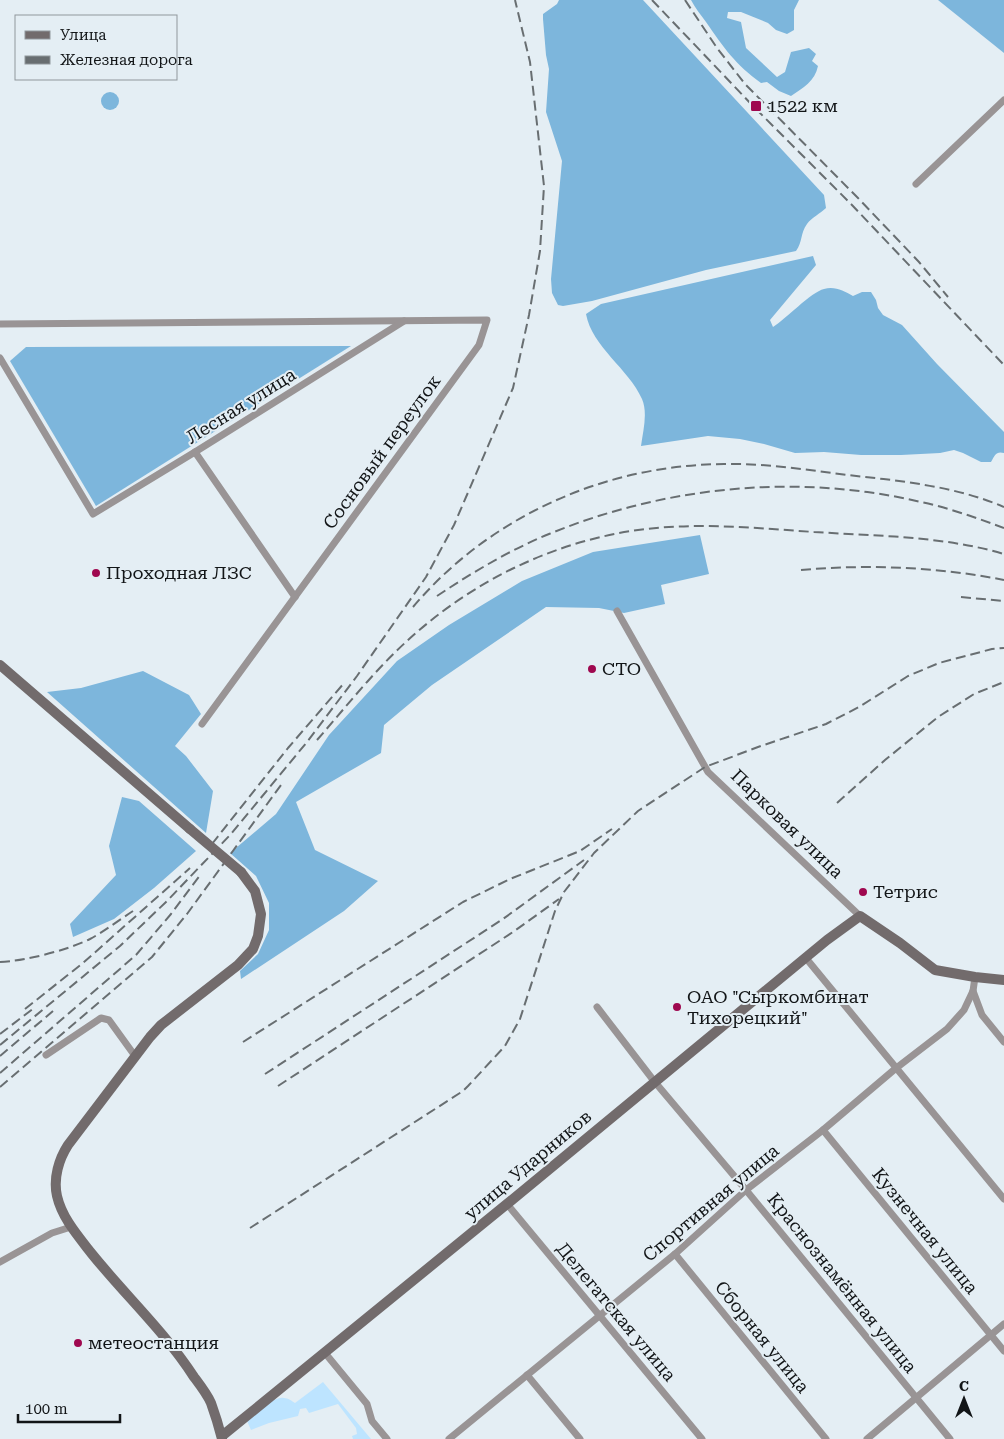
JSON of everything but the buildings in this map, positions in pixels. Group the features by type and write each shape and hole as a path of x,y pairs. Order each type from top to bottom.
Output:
{"main road":[{"path":"0,665 242,872 255,891 261,914 258,936 253,950 238,965 161,1025 135,1056 68,1145 60,1161 57,1174 57,1195 62,1212 71,1227 107,1272 171,1345 190,1371 210,1402 221,1438"},
{"name":"улица Ударников","path":"221,1438 805,957 860,916"},
{"name":"Парковая улица","path":"860,916 935,970 1004,980"}],"street":[{"path":"916,184 1004,100"},
{"name":"Сосновый переулок","path":"202,724 479,345 487,320 404,321"},
{"path":"0,324 404,321"},
{"name":"Лесная улица","path":"0,358 93,514 196,452 404,321"},
{"path":"196,452 295,597"},
{"name":"Парковая улица","path":"616,611 708,772 860,916"},
{"path":"805,957 895,1069 1004,1199"},
{"name":"Спортивная улица","path":"449,1439 674,1254 746,1190 824,1130 895,1069 947,1029 964,1010 973,991 975,977"},
{"path":"973,991 982,1015 1004,1042"},
{"name":"Краснознамённая улица","path":"597,1007 654,1082 746,1190 950,1439"},
{"path":"46,1055 100,1018 109,1020 135,1056"},
{"name":"Кузнечная улица","path":"824,1130 1004,1351"},
{"name":"Делегатская улица","path":"507,1204 702,1439"},
{"path":"0,1262 52,1233 71,1227"},
{"name":"Сборная улица","path":"674,1254 826,1439"},
{"path":"867,1439 1004,1324"},
{"path":"325,1353 367,1404 372,1422 387,1439"},
{"path":"527,1375 580,1439"}],"shaded area":[{"path":"559,0 643,0 824,195 826,208 807,224 796,251 706,270 592,301 563,306 558,305 552,293 551,279 562,161 546,112 549,69 543,14 557,4"},
{"path":"691,0 799,0 794,10 794,30 787,34 776,30 768,23 741,12 728,12 727,18 741,22 746,48 777,77 785,72 791,52 809,48 816,54 812,61 818,66 814,76 808,84 791,96 779,91 767,82 761,83 730,55"},
{"path":"938,0 1004,0 1004,53"},
{"path":"110,92 116,95 119,101 116,107 110,110 104,107 101,101 104,95"},
{"path":"813,256 816,265 770,320 773,327 812,295 824,289 836,289 853,296 862,292 871,292 883,315 902,325 937,364 1004,432 1004,453 997,453 991,462 981,462 954,450 940,453 901,455 861,455 824,452 795,453 740,439 708,436 641,446 645,416 642,399 629,378 595,337 586,314 601,304"},
{"path":"351,346 96,506 10,361 26,347"},
{"path":"700,535 709,574 661,585 665,604 624,613 599,608 546,607 432,685 384,725 381,753 296,802 315,850 378,881 344,911 241,979 240,971 258,954 269,930 269,903 256,876 230,853 276,814 329,735 397,661 449,625 522,581 593,552"},
{"path":"143,671 189,695 201,714 175,746 186,756 213,791 206,833 47,692 81,688"},
{"path":"122,797 139,801 196,851 154,888 114,919 73,937 70,924 116,875 109,846"},
{"path":"323,1382 371,1439 353,1439 352,1436 357,1434 356,1428 338,1404 309,1413 306,1408 300,1409 298,1416 269,1423 251,1430 247,1421 270,1402 275,1399 287,1398 295,1403"}],"railway":[{"path":"0,1045 120,946 167,901 231,834 307,742 357,676 426,577 454,525 513,388 529,315 540,251 544,186 530,62 515,0"},
{"path":"652,0 754,107 851,204 1004,365"},
{"path":"685,0 717,48 745,84 919,262 948,297"},
{"path":"413,607 444,575 477,546 514,522 553,502 594,486 636,474 680,467 724,464 771,466 927,485 966,494 1004,507"},
{"path":"437,596 506,554 549,534 639,505 686,495 733,489 827,488 874,493 942,507 1004,528"},
{"path":"317,740 383,664 407,641 458,600 514,568 575,544 638,530 682,526 726,526 934,540 1004,554"},
{"path":"801,570 852,567 903,568 954,572 1004,580"},
{"path":"961,597 1004,601"},
{"path":"250,1228 468,1086 505,1046 520,1019 555,911 564,892 594,853 638,811 705,767 826,724 859,707 908,676 939,663 992,649 1004,648"},
{"path":"212,844 288,748 345,682"},
{"path":"837,803 885,760 938,717 974,694 1004,682"},
{"path":"0,1087 152,957 187,914 281,785"},
{"path":"243,1042 463,902 510,879 580,851 612,829"},
{"path":"265,1074 503,919 584,860"},
{"path":"25,1009 83,963 190,868"},
{"path":"0,1073 136,955 171,914 201,874"},
{"path":"278,1086 513,932 559,899"},
{"path":"0,962 34,957 81,943 101,933 133,911"},
{"path":"0,1034 34,1008"},
{"path":"0,1056 53,1011"}],"place":[{"name":"1522 км","path":"756,106"},
{"name":"Проходная ЛЗС","path":"96,573"},
{"name":"СТО","path":"592,669"},
{"name":"Тетрис","path":"863,892"},
{"name":"ОАО \"Сыркомбинат Тихорецкий\"","path":"677,1007"},
{"name":"метеостанция","path":"78,1343"}]}
